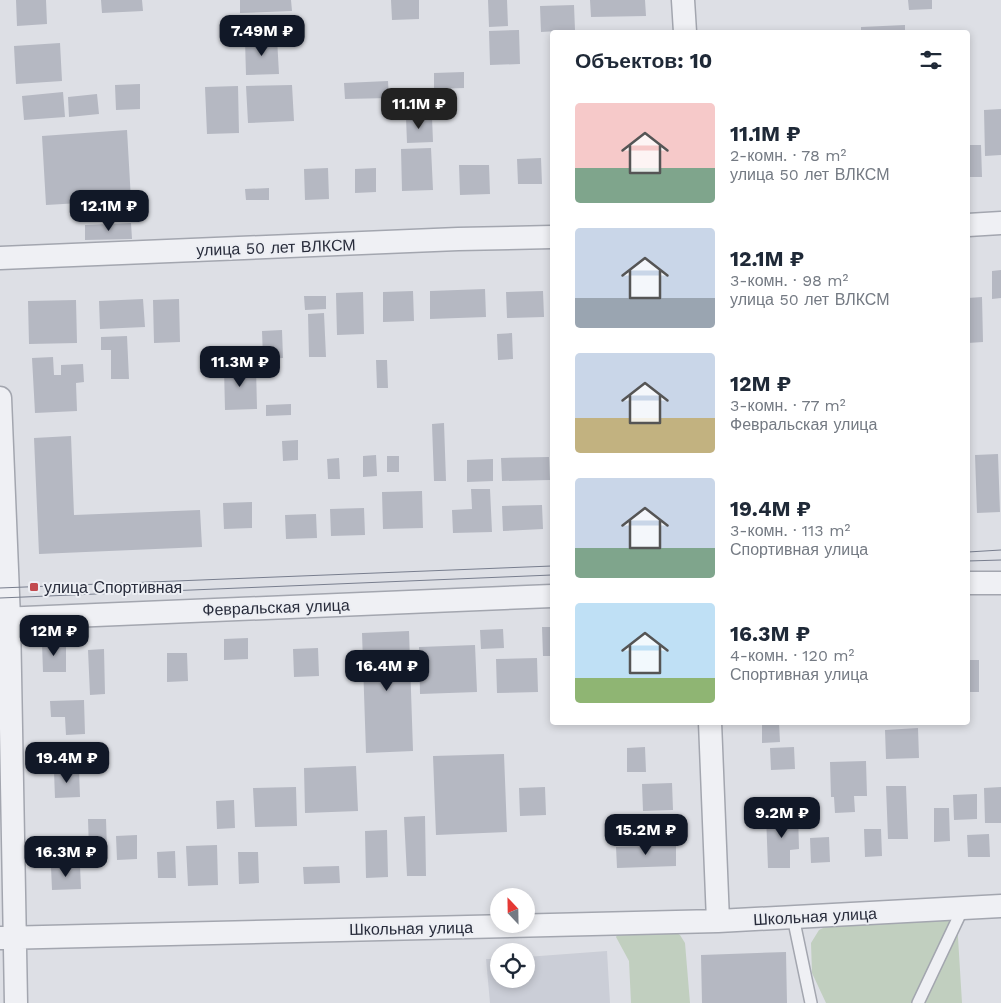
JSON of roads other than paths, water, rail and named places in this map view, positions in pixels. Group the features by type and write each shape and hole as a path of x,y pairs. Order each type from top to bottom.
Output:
{"street":[{"path":"683,0 685,30"},
{"path":"970,224 1001,224"},
{"name":"улица 50 лет ВЛКСМ","path":"0,258 550,236"},
{"path":"0,398 5,619 7,938 16,1003"},
{"path":"970,583 1001,583"},
{"name":"Февральская улица","path":"5,619 550,596"},
{"path":"710,725 718,921"},
{"name":"Школьная улица","path":"7,938 718,921 1001,906"}],"lane":[{"path":"918,1003 963,908"},
{"path":"793,917 812,1003"}],"tram line":[{"path":"970,552 1001,550"},
{"path":"970,561 1001,560"},
{"path":"0,588 550,566"},
{"path":"0,598 550,575"}],"place":[{"name":"улица Спортивная","path":"34,587"}]}
